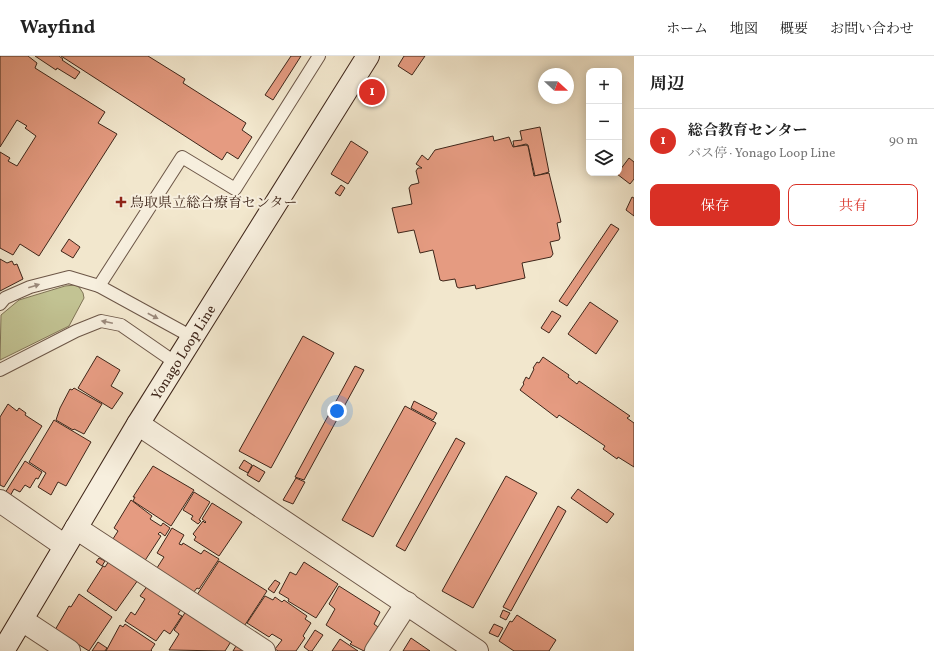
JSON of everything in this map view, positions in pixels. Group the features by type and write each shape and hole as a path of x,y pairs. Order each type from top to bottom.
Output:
{"street":[{"name":"Yonago Loop Line","path":"3,651 138,424 368,56"},
{"path":"138,424 477,651"},
{"path":"0,502 71,537 264,651"},
{"path":"376,651 407,603"},
{"path":"22,620 69,651"}],"lane":[{"path":"99,286 182,157 235,189 318,56"},
{"path":"0,304 5,298 30,287 70,276 99,286 192,337"},
{"path":"0,370 76,331 101,321 121,326 176,363"}],"green space":[{"path":"75,285 79,287 84,298 69,326 0,360 1,315 19,300 65,286"}],"building":[{"path":"0,56 28,56 37,63 35,68 105,112 98,123 117,134 39,256 20,244 13,255 0,248 0,152 10,158 8,161 17,166 36,136 25,128 27,126 17,120 0,147"},
{"path":"35,56 59,56 63,59 62,60 80,72 75,79 57,68 56,70"},
{"path":"61,56 148,56 185,79 183,83 246,123 242,130 252,137 238,159 227,152 222,160"},
{"path":"291,56 301,56 273,100 265,95"},
{"path":"404,56 425,56 412,75 398,66"},
{"path":"372,86 378,90 372,100 365,96"},
{"path":"540,127 549,172 535,176 528,145 526,144 514,147 513,141 522,140 520,131"},
{"path":"493,136 494,141 509,137 513,147 528,146 534,176 549,173 561,222 557,223 560,238 559,240 550,242 553,254 551,257 522,263 525,278 476,289 475,285 459,288 457,287 455,279 440,280 433,250 420,253 414,230 398,233 392,208 412,204 409,188 411,185 419,183 416,171 418,168 422,168 416,164 422,155 428,160 435,150"},
{"path":"351,141 368,152 348,184 331,174"},
{"path":"629,158 634,162 634,179 630,184 620,176 622,176 622,167"},
{"path":"341,185 345,188 340,196 335,193"},
{"path":"632,197 634,198 634,216 626,210"},
{"path":"611,224 619,229 567,306 559,301"},
{"path":"69,239 80,247 73,258 61,251"},
{"path":"0,259 7,263 12,261 14,265 17,264 23,279 0,291"},
{"path":"590,302 618,321 596,354 568,334"},
{"path":"552,311 561,316 549,333 541,328"},
{"path":"303,336 334,353 271,468 239,451"},
{"path":"97,356 120,370 111,386 123,393 112,409 78,388"},
{"path":"543,357 569,375 568,377 577,384 579,381 630,416 627,418 634,423 634,467 618,457 617,459 603,449 605,446 559,415 557,418 520,390 526,377 529,379 534,369 533,368"},
{"path":"355,366 364,370 304,480 295,477"},
{"path":"74,388 102,404 84,434 74,429 73,430 56,420 60,408 70,389 72,390"},
{"path":"414,401 437,413 433,420 411,408"},
{"path":"8,404 17,411 19,408 26,413 25,415 42,426 4,487 0,485 0,417"},
{"path":"405,406 436,423 373,537 342,520"},
{"path":"54,420 91,442 66,486 58,482 51,495 38,487 46,473 29,462"},
{"path":"456,438 465,443 405,551 396,546"},
{"path":"244,460 252,465 248,473 239,468"},
{"path":"25,461 42,472 30,488 25,485 20,492 14,489 10,496 5,493"},
{"path":"253,465 265,472 259,482 247,475"},
{"path":"153,466 194,490 171,526 133,501 135,497 133,497"},
{"path":"506,476 537,493 473,608 442,591"},
{"path":"296,478 305,482 293,504 283,500"},
{"path":"578,489 614,514 607,523 571,498"},
{"path":"194,492 210,502 198,524 191,519 193,516 183,510"},
{"path":"131,500 152,516 150,519 161,526 163,523 170,528 165,536 160,532 158,534 161,536 144,562 111,542 118,531 114,528"},
{"path":"212,503 242,522 219,556 194,540 196,537 193,534 203,521 205,523 206,522 202,519"},
{"path":"558,506 566,511 511,611 503,607"},
{"path":"172,528 184,535 179,544 182,545 183,543 201,554 204,550 219,559 199,589 197,588 193,593 155,571 164,557 157,553"},
{"path":"99,558 105,561 102,566 96,562"},
{"path":"109,561 138,580 116,611 87,591 103,566 105,567"},
{"path":"219,561 267,591 243,628 195,598"},
{"path":"304,562 338,584 316,618 288,601 289,599 279,593 290,572 296,575"},
{"path":"275,580 280,583 274,593 268,589"},
{"path":"148,585 182,608 178,614 182,616 170,634 164,630 156,641 125,621 131,612 135,615 145,599 140,596"},
{"path":"339,586 380,612 374,624 378,627 364,651 350,644 352,642 326,625 335,609 329,604"},
{"path":"79,594 112,617 89,651 55,630 69,606 71,607"},
{"path":"265,596 273,600 275,597 282,602 284,600 307,616 305,619 311,623 303,636 305,638 296,651 278,651 275,649 282,640 272,634 269,637 247,623"},
{"path":"503,610 510,613 506,620 500,617"},
{"path":"186,611 232,640 225,651 169,650 179,634 174,630"},
{"path":"517,615 556,640 549,651 514,651 499,641 510,621 512,622"},
{"path":"125,624 155,644 151,650 152,651 106,651 120,625 123,627"},
{"path":"494,624 503,628 498,637 489,633"},
{"path":"315,630 323,635 312,651 309,651 304,647"},
{"path":"411,638 430,651 403,651"},
{"path":"340,639 358,651 332,651"},
{"path":"98,642 107,648 105,651 92,651"},
{"path":"236,646 241,649 248,651 233,651"}],"place":[{"name":"総合教育センター","path":"372,92"},
{"name":"鳥取県立総合療育センター","path":"121,202"}]}
